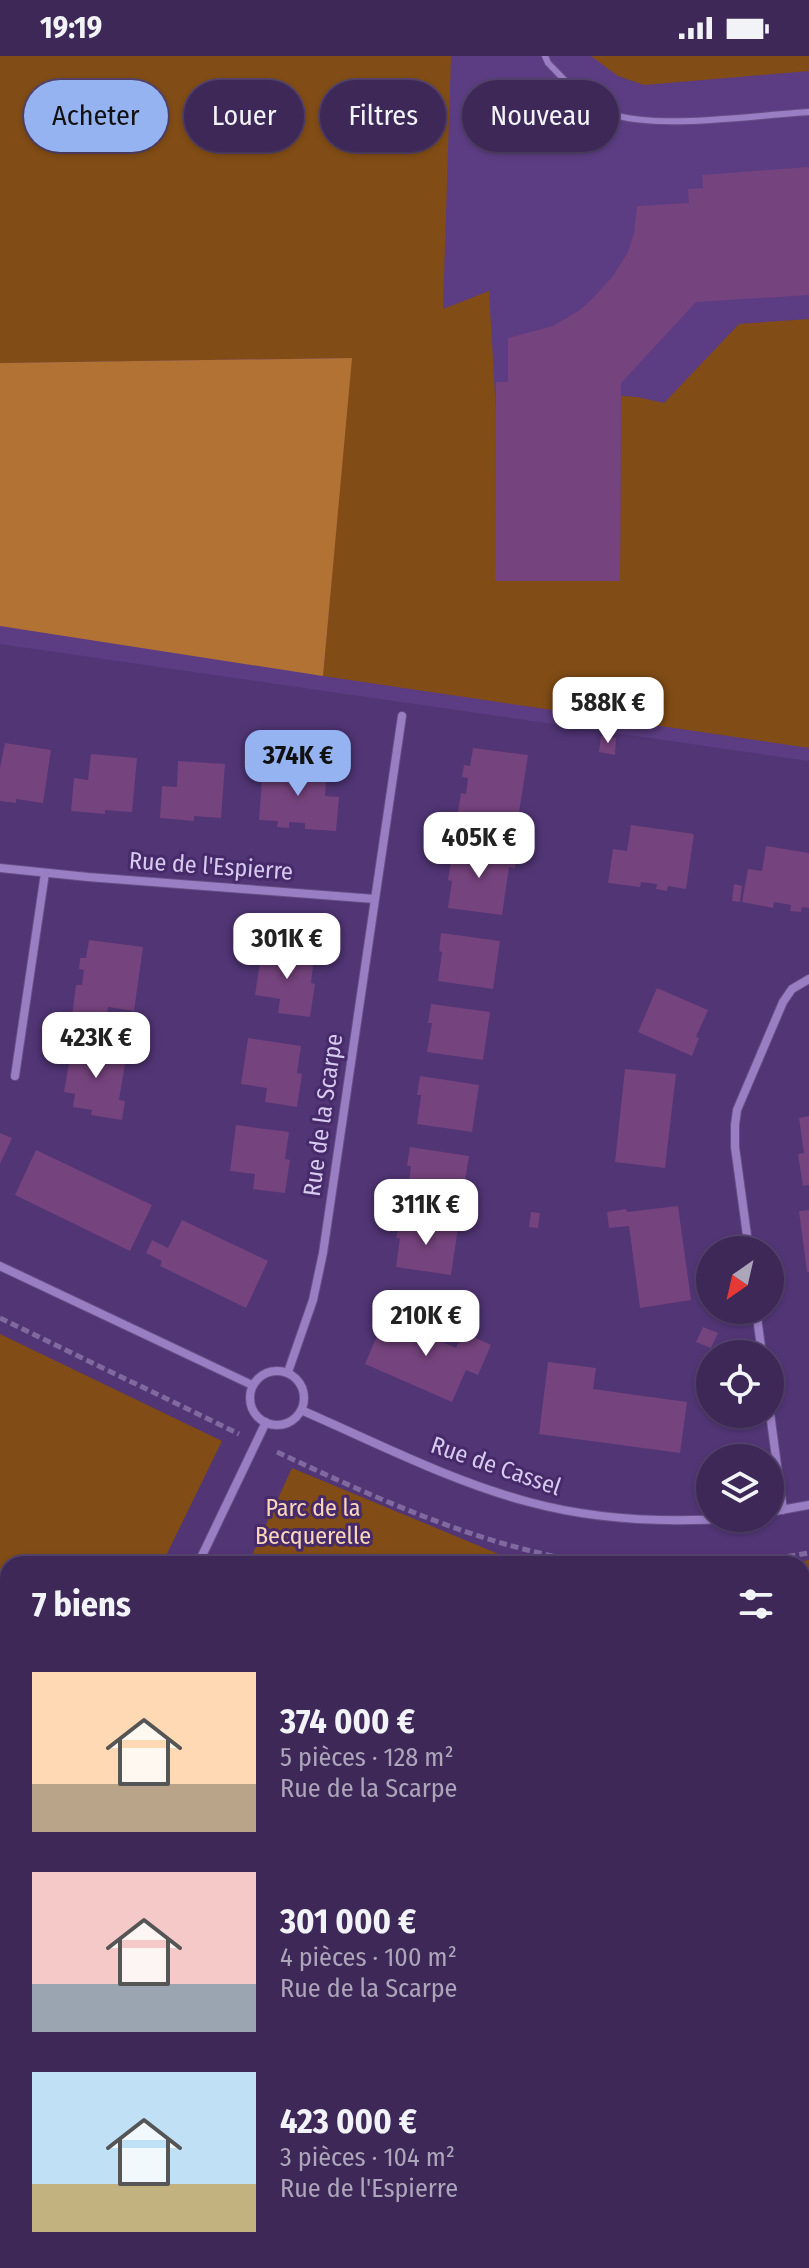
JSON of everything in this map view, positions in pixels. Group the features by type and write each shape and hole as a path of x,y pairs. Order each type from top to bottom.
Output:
{"street":[{"name":"Rue de la Scarpe","path":"288,1372 319,1276 402,716"},
{"name":"Rue de l'Espierre","path":"0,868 375,899"},
{"path":"15,1076 45,873"},
{"path":"747,1236 735,1147 737,1110 783,1002 792,989 809,979"},
{"path":"0,1266 252,1385"},
{"path":"278,1370 288,1372 302,1386 301,1410 286,1423 276,1425 266,1422 252,1408 249,1397 252,1385 264,1373 278,1370"},
{"name":"Rue de Cassel","path":"301,1410 465,1480 527,1502 628,1518 696,1518"},
{"path":"202,1556 266,1422"},
{"path":"784,1510 809,1505"}],"lane":[{"path":"545,56 548,63 584,98 610,114 660,121 809,112"}],"path":[{"path":"0,1318 312,1469 498,1543 561,1556"}],"shaded area":[{"path":"0,56 809,56 809,761 0,644"},
{"path":"352,358 323,676 0,626 0,363"}],"green space":[{"path":"0,56 451,56 443,309 489,291 496,412 495,581 620,581 621,396 664,403 739,324 809,319 809,748 323,676 351,358 0,363"},
{"path":"591,56 809,56 809,71 644,85 618,76"},
{"path":"0,1334 222,1441 166,1556 0,1556"},
{"name":"Parc de la Becquerelle","path":"292,1468 507,1556 252,1556"}],"building":[{"path":"809,167 809,295 696,302 621,383 620,581 495,581 496,382 508,382 508,338 553,326 592,299 613,276 628,252 634,234 637,206 689,203 688,189 703,188 702,175"},
{"path":"601,736 616,738 615,755 599,752"},
{"path":"5,743 51,750 43,803 16,799 16,803 0,801 0,768"},
{"path":"473,748 528,755 518,819 492,815 490,829 456,824 461,793 466,794 468,778 462,777 464,765 470,766"},
{"path":"91,754 137,758 132,812 105,810 105,814 71,811 74,778 88,780"},
{"path":"178,761 225,764 221,818 194,816 194,821 160,818 162,786 177,787"},
{"path":"263,765 327,769 325,796 339,797 336,831 305,829 305,823 289,822 289,828 277,827 278,821 259,820"},
{"path":"631,825 694,834 686,889 668,886 667,891 656,889 657,884 641,882 640,887 608,883 613,849 627,851"},
{"path":"766,846 809,853 809,908 802,907 801,912 790,911 791,905 774,902 773,908 742,902 748,869 762,871"},
{"path":"453,847 516,856 515,868 509,867 502,915 448,908"},
{"path":"734,884 742,886 740,902 732,901"},
{"path":"441,933 500,941 493,989 438,981"},
{"path":"89,940 143,947 134,1011 108,1007 106,1021 72,1016 76,985 82,985 84,970 79,969 80,958 86,958"},
{"path":"262,949 314,957 311,983 315,984 310,1017 278,1013 280,999 255,995"},
{"path":"657,988 708,1010 696,1037 699,1038 692,1056 638,1032"},
{"path":"431,1004 490,1012 483,1060 427,1052 432,1023 428,1023"},
{"path":"248,1038 301,1046 297,1073 302,1074 297,1107 265,1102 267,1088 241,1084"},
{"path":"68,1043 127,1052 119,1100 125,1101 122,1120 91,1115 92,1110 73,1107 75,1094 64,1092 69,1063 65,1062"},
{"path":"625,1069 676,1074 665,1168 615,1162"},
{"path":"420,1076 479,1085 472,1132 417,1124"},
{"path":"809,1116 809,1185 803,1186 798,1154 804,1153 799,1118"},
{"path":"236,1125 289,1132 285,1159 290,1160 285,1193 253,1189 255,1174 230,1171"},
{"path":"0,1133 12,1138 0,1164"},
{"path":"410,1147 469,1156 461,1204 407,1196"},
{"path":"36,1150 152,1205 130,1251 15,1195"},
{"path":"678,1206 691,1300 640,1308 629,1226 609,1228 607,1212"},
{"path":"809,1210 809,1272 807,1272 799,1211"},
{"path":"531,1212 540,1213 538,1228 529,1227"},
{"path":"400,1219 458,1228 451,1275 396,1267 400,1238 396,1238"},
{"path":"182,1220 268,1261 246,1308 160,1266 162,1261 146,1253 152,1240 168,1248"},
{"path":"385,1317 456,1348 463,1332 491,1345 478,1375 466,1370 452,1402 365,1364"},
{"path":"703,1327 718,1333 715,1340 697,1340"},
{"path":"548,1362 596,1368 593,1389 687,1402 680,1453 539,1434"}]}
